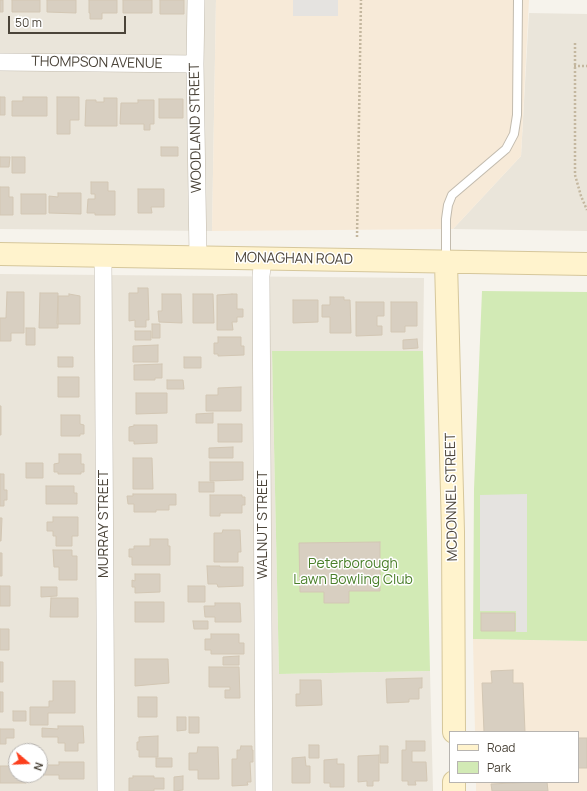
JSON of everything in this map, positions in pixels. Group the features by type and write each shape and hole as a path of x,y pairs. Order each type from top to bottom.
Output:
{"main road":[{"name":"MONAGHAN ROAD","path":"0,254 103,257 198,257 587,264"},
{"name":"MCDONNEL STREET","path":"446,262 453,526 454,731"}],"street":[{"name":"WOODLAND STREET","path":"196,0 195,64 198,257"},
{"name":"THOMPSON AVENUE","path":"0,62 195,64"},
{"name":"MURRAY STREET","path":"103,257 106,791"},
{"name":"WALNUT STREET","path":"263,259 261,276 264,791"}],"lane":[{"path":"446,262 446,219 448,205 452,195 506,148 514,134 517,115 518,0"}],"path":[{"path":"357,237 361,0"},
{"path":"575,43 575,175 587,210"},
{"path":"574,66 587,66"}],"shaded area":[{"path":"0,0 216,0 212,231 0,229"},
{"path":"216,0 529,0 521,156 453,229 212,231"},
{"path":"293,0 338,0 338,16 293,16"},
{"path":"529,13 587,14 587,231 453,229 521,156"},
{"path":"0,274 424,278 423,351 272,351 279,674 430,671 433,791 0,791"},
{"path":"527,494 527,632 516,632 516,611 480,611 480,495"},
{"path":"473,639 587,641 587,791 476,791 476,783 579,783 579,731 475,731"}],"green space":[{"path":"482,291 587,292 587,641 473,639 474,489"},
{"name":"Peterborough Lawn Bowling Club","path":"272,351 423,351 430,671 279,674"}],"building":[{"path":"0,0 3,0 3,12 0,12"},
{"path":"12,0 40,0 40,12 12,12"},
{"path":"47,0 76,0 76,13 47,12"},
{"path":"89,0 117,0 117,13 102,13 102,19 90,19"},
{"path":"123,0 152,0 152,13 123,13"},
{"path":"160,0 184,0 184,14 160,14"},
{"path":"0,97 5,97 5,115 0,115"},
{"path":"23,97 47,97 47,116 12,116 12,101 23,101"},
{"path":"57,97 79,97 79,120 70,120 70,134 57,134"},
{"path":"104,98 117,98 117,126 85,126 86,100 104,102"},
{"path":"159,99 183,99 183,118 159,118"},
{"path":"138,100 154,100 154,124 150,124 150,130 144,130 144,124 120,124 121,103 138,103"},
{"path":"161,147 178,147 178,156 161,156"},
{"path":"0,157 10,157 9,167 0,167"},
{"path":"12,157 25,157 25,173 12,173"},
{"path":"91,182 108,182 108,191 115,191 115,215 95,215 95,213 87,213 88,199 95,199 95,194 91,194"},
{"path":"0,187 9,187 9,197 13,197 13,215 0,215"},
{"path":"138,189 164,189 164,207 151,207 152,213 138,213"},
{"path":"58,193 81,193 81,214 49,213 49,196 58,197"},
{"path":"21,194 46,194 46,214 21,214"},
{"path":"138,288 148,288 149,320 146,320 146,327 135,327 135,320 129,321 129,293 138,293"},
{"path":"7,292 24,292 24,333 11,333 11,341 0,341 0,318 6,318"},
{"path":"40,293 58,293 58,328 39,328"},
{"path":"69,294 80,296 80,324 57,324 58,296 69,296"},
{"path":"162,294 181,294 182,323 159,322 158,311 162,311"},
{"path":"193,294 213,294 214,323 193,323"},
{"path":"237,294 237,309 243,309 243,317 237,317 237,322 232,322 233,330 217,330 217,295"},
{"path":"330,297 344,297 344,300 350,300 351,333 330,333 330,317 322,317 322,305 330,305"},
{"path":"293,300 318,300 318,322 293,323"},
{"path":"356,302 384,302 384,316 377,316 377,326 382,326 382,335 356,336"},
{"path":"391,302 417,302 417,326 405,326 405,332 391,332"},
{"path":"152,324 160,324 160,338 152,338"},
{"path":"26,328 35,328 35,345 26,345"},
{"path":"135,331 151,331 151,340 135,340"},
{"path":"218,337 241,337 241,346 244,346 244,355 218,356 218,354 214,354 214,343 218,343"},
{"path":"417,339 418,348 403,349 403,340"},
{"path":"158,345 158,362 133,362 133,346"},
{"path":"58,357 73,357 73,367 58,367"},
{"path":"184,357 201,357 201,368 184,368"},
{"path":"162,364 162,378 155,378 155,380 134,380 134,365"},
{"path":"58,377 79,377 79,397 58,397"},
{"path":"167,380 183,380 184,389 167,389"},
{"path":"241,387 241,411 206,411 206,395 218,395 218,388"},
{"path":"136,393 167,393 167,413 136,414"},
{"path":"1,406 1,435 0,435"},
{"path":"213,413 213,423 196,423 196,414"},
{"path":"61,415 80,415 80,424 84,425 84,434 80,434 80,436 61,436"},
{"path":"218,424 242,424 242,442 218,442"},
{"path":"134,425 157,425 157,443 134,444 134,441 129,441 129,427"},
{"path":"233,447 233,458 209,458 209,448"},
{"path":"59,454 81,454 81,464 84,464 84,472 81,472 81,474 58,474 58,472 54,472 54,464 59,463"},
{"path":"133,458 152,458 153,489 133,489"},
{"path":"210,462 243,462 243,480 210,481"},
{"path":"26,463 43,463 43,478 26,478"},
{"path":"0,474 4,474 4,490 7,490 7,500 4,500 4,506 0,506"},
{"path":"199,482 214,482 214,492 199,492"},
{"path":"46,486 74,486 74,493 77,493 77,504 46,504"},
{"path":"133,494 176,494 176,505 169,505 169,510 156,510 156,512 134,512 134,504 128,504 127,496 133,496"},
{"path":"210,495 242,495 242,497 245,497 245,505 242,505 242,513 220,513 220,516 210,516"},
{"path":"53,517 78,517 78,536 72,536 72,546 56,546 56,536 53,536 53,531 47,531 47,522 53,522"},
{"path":"0,518 2,518 1,541 0,541"},
{"path":"223,530 240,530 241,552 238,552 238,562 214,562 214,533 222,533"},
{"path":"150,539 168,539 168,546 170,546 170,565 132,565 132,557 129,557 129,549 134,549 134,546 150,546"},
{"path":"380,542 380,591 349,591 349,603 324,603 324,592 300,592 299,543"},
{"path":"53,550 72,550 72,556 77,556 77,580 59,580 59,567 54,567"},
{"path":"0,553 2,553 2,576 0,576"},
{"path":"207,566 243,567 243,586 218,587 217,584 208,584"},
{"path":"135,574 160,574 160,592 135,593 135,587 132,587 132,580 135,581"},
{"path":"0,586 10,586 10,606 0,606"},
{"path":"188,586 205,586 205,602 188,602"},
{"path":"41,587 57,587 57,596 41,597"},
{"path":"51,598 78,598 78,617 50,617"},
{"path":"135,602 164,602 164,622 135,622"},
{"path":"215,603 240,603 241,622 215,622 215,617 205,617 204,606 215,606"},
{"path":"481,613 515,613 515,631 481,631"},
{"path":"193,621 208,621 208,629 194,629"},
{"path":"0,629 9,629 9,650 0,650"},
{"path":"211,634 239,634 239,643 244,643 244,654 211,654 211,650 205,650 205,639 211,639"},
{"path":"239,656 239,665 223,665 223,657"},
{"path":"135,659 168,659 169,683 135,686"},
{"path":"0,662 3,662 3,682 0,682"},
{"path":"209,667 239,667 240,698 225,698 225,690 230,690 230,687 209,687"},
{"path":"513,670 513,683 523,683 525,731 484,731 482,683 492,683 491,671"},
{"path":"422,678 422,688 419,688 419,699 409,699 409,702 387,703 386,679"},
{"path":"300,680 321,680 322,705 296,706 296,694 300,694"},
{"path":"53,681 75,681 75,713 48,713 48,725 30,725 30,707 49,707 49,701 53,701"},
{"path":"0,692 3,692 3,712 0,712"},
{"path":"138,697 157,697 157,717 138,717"},
{"path":"13,711 26,711 26,721 13,721"},
{"path":"177,717 186,717 186,730 177,731"},
{"path":"189,717 199,717 199,733 189,733"},
{"path":"58,726 83,726 84,743 78,743 78,751 65,751 65,743 58,743 58,737 42,737 42,728 58,729"},
{"path":"0,729 14,729 14,738 6,738 6,744 0,744"},
{"path":"158,736 158,757 139,757 137,742 139,742 139,737"},
{"path":"579,738 587,738 587,768 579,768"},
{"path":"406,741 425,741 425,751 412,751 412,762 426,762 427,781 415,781 416,785 408,785 408,781 402,781 402,750 406,750"},
{"path":"309,745 319,745 319,758 309,758"},
{"path":"241,746 252,746 253,762 250,762 251,782 247,782 248,785 232,786 232,759 237,759 237,750 240,750"},
{"path":"380,746 388,746 388,763 380,763"},
{"path":"198,747 218,747 219,779 198,779 198,770 189,770 189,753 197,753"},
{"path":"379,755 379,781 373,781 373,786 367,786 367,781 358,782 358,756"},
{"path":"305,757 306,766 310,766 310,783 292,783 292,758"},
{"path":"156,758 172,758 172,767 156,767"},
{"path":"337,759 337,764 344,764 344,787 330,787 330,783 324,783 324,760"},
{"path":"59,762 84,762 84,779 59,779 59,775 48,775 48,765 59,765"},
{"path":"0,766 8,766 8,783 0,783"},
{"path":"133,776 154,776 154,778 164,778 164,789 154,789 154,791 129,791 129,778 133,778"},
{"path":"183,776 183,790 174,791 174,777"},
{"path":"547,783 548,791 492,791 491,784"}]}
